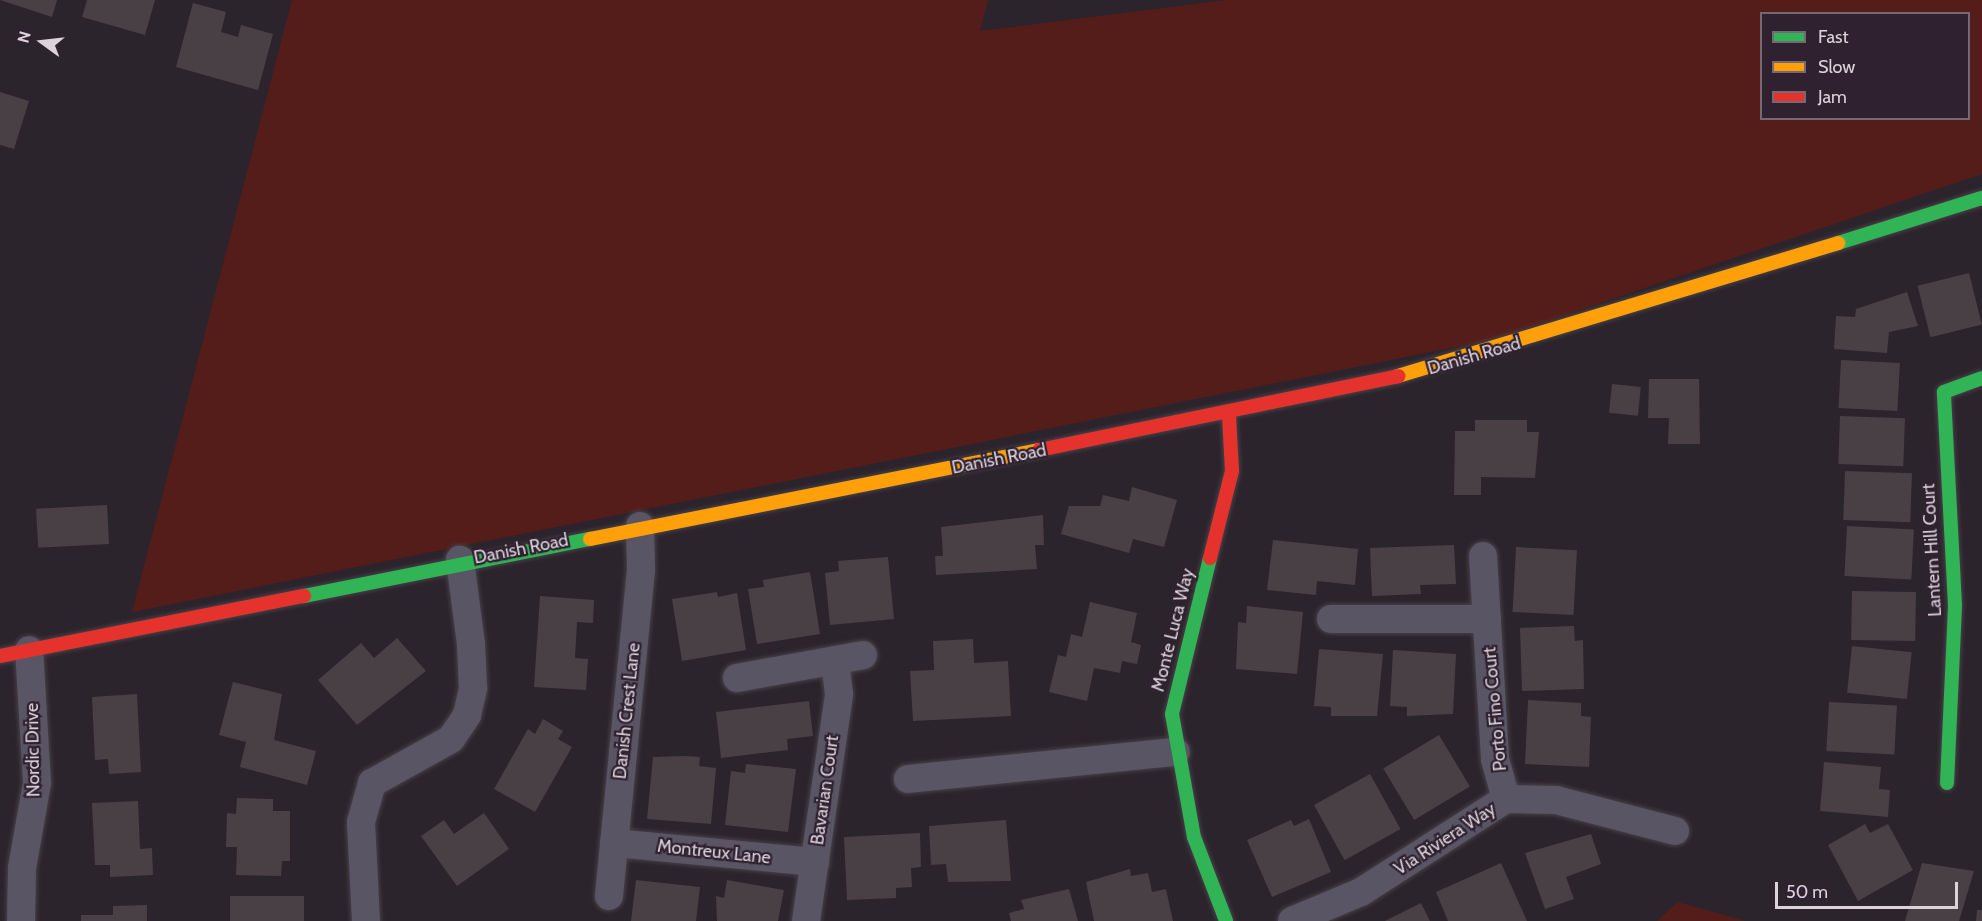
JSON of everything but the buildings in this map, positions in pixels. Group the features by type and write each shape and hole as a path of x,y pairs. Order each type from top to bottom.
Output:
{"street":[{"name":"Danish Road","path":"0,656 460,560 1229,415 1473,358 1982,198"},
{"name":"Lantern Hill Court","path":"1947,783 1955,604 1944,392 1982,378"},
{"name":"Monte Luca Way","path":"1226,921 1194,837 1176,752 1174,688 1232,471 1229,415"},
{"name":"Danish Crest Lane","path":"609,896 641,570 640,526"},
{"name":"Porto Fino Court","path":"1483,556 1496,759 1506,799"},
{"path":"366,921 362,822 372,783 452,739 467,715 471,644 460,560"},
{"path":"1331,619 1488,619"},
{"name":"Nordic Drive","path":"21,921 22,868 37,783 28,650"},
{"path":"736,678 862,655"},
{"name":"Bavarian Court","path":"806,921 839,694 835,660"},
{"path":"908,779 1176,752"},
{"name":"Via Riviera Way","path":"1292,921 1360,892 1506,799 1556,800 1676,831"},
{"name":"Montreux Lane","path":"614,843 814,862"}],"shaded area":[{"path":"292,0 988,0 980,31 1226,0 1982,0 1982,174 1491,340 132,612"},
{"path":"1678,902 1745,921 1657,921"}],"traffic: fast":[{"path":"1838,243 1982,198"},
{"path":"1947,783 1955,605 1944,392 1982,378"},
{"path":"304,596 590,539"},
{"path":"1210,558 1172,714 1194,837 1226,921"}],"traffic: slow":[{"path":"1398,376 1838,243"},
{"path":"590,539 1039,450"}],"traffic: jam":[{"path":"1039,450 1398,376"},
{"path":"1210,558 1232,471 1229,415"},
{"path":"0,656 304,596"}]}
